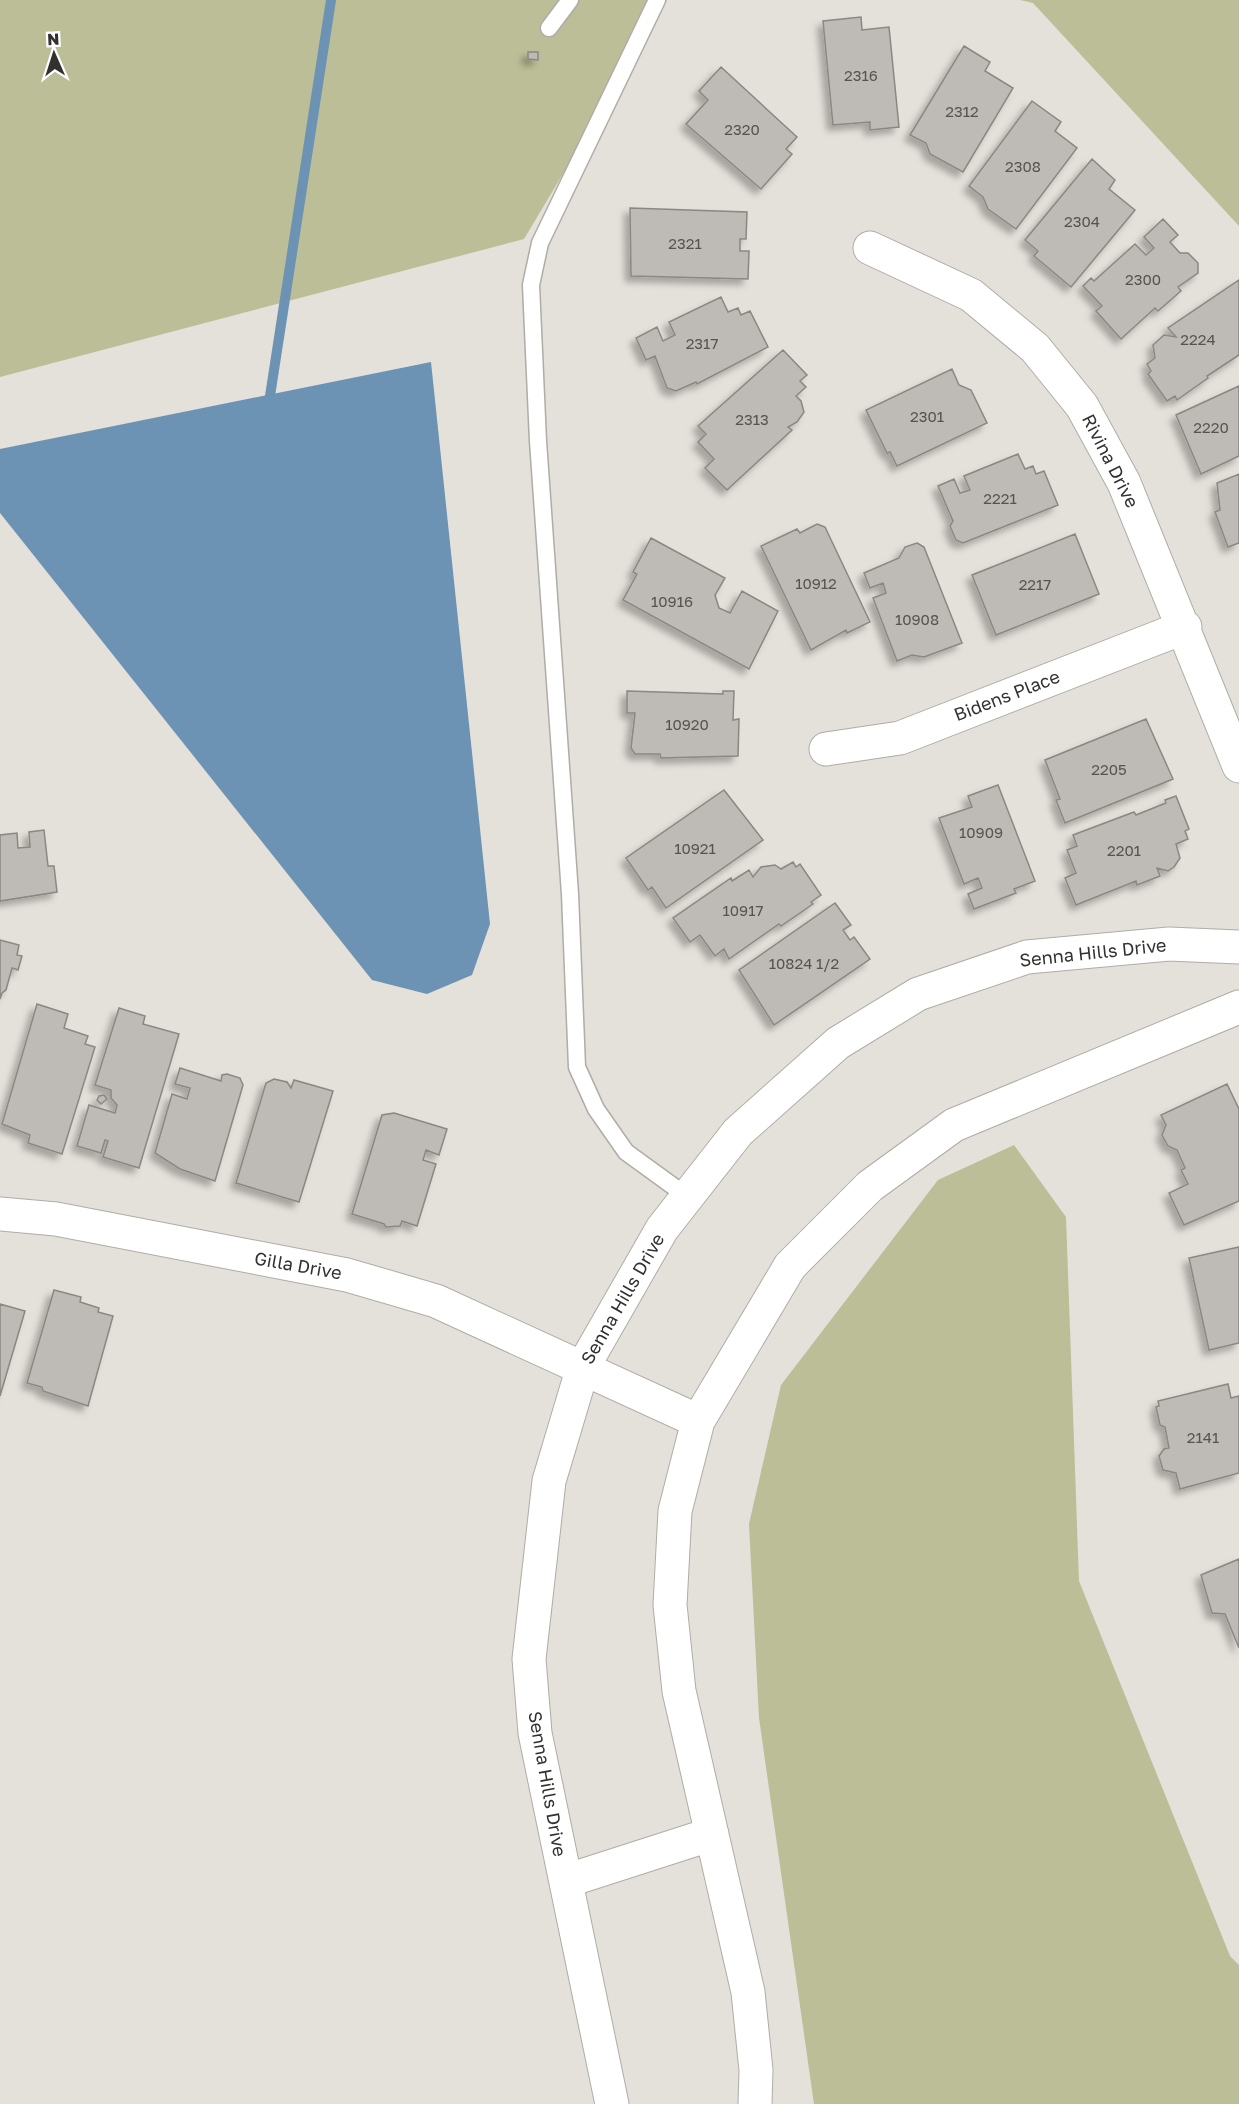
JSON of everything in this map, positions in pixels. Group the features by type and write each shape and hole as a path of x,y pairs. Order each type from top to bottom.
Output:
{"street":[{"name":"Rivina Drive","path":"870,248 971,295 1035,348 1082,406 1124,483 1185,627 1239,766"},
{"name":"Bidens Place","path":"826,750 900,738 1185,627"},
{"name":"Senna Hills Drive","path":"612,2104 535,1733 529,1659 549,1481 583,1367 662,1229 738,1132 838,1043 918,994 1027,957 1169,944 1239,947"},
{"path":"755,2104 756,2070 748,1992 679,1691 670,1605 675,1511 698,1421 790,1266 870,1186 954,1125 1239,1007"},
{"name":"Gilla Drive","path":"0,1214 56,1219 347,1275 436,1301 698,1421"},
{"path":"566,1881 712,1834"}],"lane":[{"path":"549,28 570,0"},
{"path":"657,0 540,243 531,285 538,441 570,894 577,1066 596,1109 626,1152 688,1197"}],"green space":[{"path":"0,0 667,0 524,239 0,377"},
{"path":"1020,0 1239,0 1239,226 1033,3"},
{"path":"1014,1145 1066,1217 1079,1581 1230,1956 1239,1965 1239,2104 814,2104 759,1718 749,1524 781,1385 938,1180"}],"water":[{"path":"431,362 490,924 472,975 427,994 372,980 0,513 0,449"}],"building":[{"path":"861,17 862,30 889,27 899,127 870,130 870,122 833,125 823,21"},
{"path":"964,46 990,62 985,71 1013,88 963,172 930,154 926,143 910,135"},
{"path":"528,52 538,52 538,60 528,59"},
{"path":"721,67 797,137 786,149 792,154 761,189 686,124 708,100 699,91"},
{"path":"1032,101 1061,122 1055,131 1077,148 1016,229 988,209 983,197 969,186"},
{"path":"1092,159 1115,180 1109,189 1135,210 1071,287 1034,256 1038,251 1025,240"},
{"path":"630,208 747,212 746,239 740,239 740,251 749,251 748,279 631,276"},
{"path":"1163,219 1178,235 1170,242 1180,253 1188,253 1198,263 1198,273 1178,287 1181,291 1158,311 1155,308 1121,339 1096,311 1102,306 1083,286 1091,278 1094,281 1135,244 1146,255 1154,248 1144,237"},
{"path":"1239,280 1239,355 1207,376 1208,378 1177,400 1175,396 1167,401 1148,374 1151,371 1147,364 1155,358 1153,345 1164,335 1176,337 1168,328"},
{"path":"721,297 728,312 738,308 741,315 750,311 768,347 697,384 696,382 676,391 667,388 655,356 646,360 636,338 657,327 663,341 675,335 669,322"},
{"path":"783,350 807,375 800,381 806,387 796,396 801,401 804,412 797,422 788,427 792,430 727,490 705,468 714,459 698,442 706,434 698,426"},
{"path":"952,369 959,385 971,390 987,423 897,466 890,452 887,453 866,410"},
{"path":"1239,386 1239,456 1201,474 1176,415"},
{"path":"1018,454 1025,469 1033,466 1036,474 1044,471 1058,505 963,543 956,540 950,526 953,521 938,486 954,479 960,493 970,490 964,476"},
{"path":"1239,474 1239,543 1228,547 1215,512 1220,510 1217,483"},
{"path":"817,524 825,527 870,622 847,633 846,630 811,650 761,546 797,529 800,533"},
{"path":"1075,534 1099,594 996,635 972,575"},
{"path":"651,538 725,578 715,595 719,608 730,613 742,591 778,611 749,669 623,600 637,574 633,572"},
{"path":"917,543 924,547 962,643 924,657 912,655 897,661 873,598 886,593 883,583 870,588 864,573 899,558 905,547"},
{"path":"627,691 723,694 723,691 734,691 733,720 739,719 738,756 661,758 660,754 635,754 631,748 635,713 627,713"},
{"path":"1146,719 1173,779 1065,823 1056,800 1060,799 1045,760"},
{"path":"998,785 1035,881 1014,889 1016,893 974,909 968,894 982,888 978,878 964,884 939,818 972,807 968,796"},
{"path":"724,790 763,840 666,908 652,887 648,890 626,858"},
{"path":"1176,796 1189,829 1185,831 1188,839 1176,844 1180,858 1174,867 1168,871 1157,868 1160,876 1137,885 1136,881 1076,905 1065,878 1076,873 1067,850 1077,846 1073,835 1134,812 1136,815 1166,803 1165,800"},
{"path":"44,830 48,866 54,866 57,892 0,901 0,835 17,833 18,848 30,847 29,832"},
{"path":"793,862 796,867 800,864 821,895 811,902 813,904 781,926 779,924 729,959 724,949 715,956 700,935 690,942 673,918 731,878 732,881 749,870 753,877 761,867 775,865 781,869"},
{"path":"835,903 851,925 843,930 850,940 854,937 870,959 774,1025 739,970"},
{"path":"0,940 19,945 17,955 22,956 18,970 12,968 6,990 0,999"},
{"path":"37,1004 68,1014 64,1028 88,1036 85,1044 95,1047 62,1154 28,1143 30,1135 2,1124"},
{"path":"119,1008 145,1016 143,1024 179,1034 139,1168 103,1157 108,1141 105,1140 101,1153 77,1146 89,1105 115,1113 117,1105 111,1098 111,1090 95,1085"},
{"path":"180,1068 221,1081 222,1075 227,1074 240,1078 243,1085 215,1181 180,1169 155,1153 172,1094 187,1099 190,1088 175,1084"},
{"path":"274,1079 287,1082 291,1088 294,1080 333,1091 299,1202 236,1183 266,1083"},
{"path":"1227,1084 1239,1109 1239,1201 1184,1225 1169,1193 1188,1184 1181,1170 1185,1168 1177,1150 1168,1146 1162,1135 1166,1125 1161,1115"},
{"path":"104,1095 107,1099 101,1104 97,1100 99,1096"},
{"path":"394,1113 447,1129 439,1155 426,1150 423,1160 436,1164 417,1226 402,1221 400,1226 386,1227 384,1224 352,1214 382,1115"},
{"path":"1239,1247 1239,1343 1209,1350 1189,1258"},
{"path":"54,1290 81,1297 80,1302 99,1308 98,1312 113,1316 88,1406 43,1391 42,1387 27,1383"},
{"path":"0,1304 25,1311 0,1396"},
{"path":"1228,1384 1231,1398 1239,1396 1239,1473 1180,1489 1176,1473 1163,1470 1159,1456 1164,1449 1169,1448 1165,1427 1160,1425 1156,1407 1159,1406 1158,1401"},
{"path":"1239,1559 1239,1648 1225,1614 1212,1613 1201,1575"}],"waterway":[{"path":"268,409 331,0"}]}
